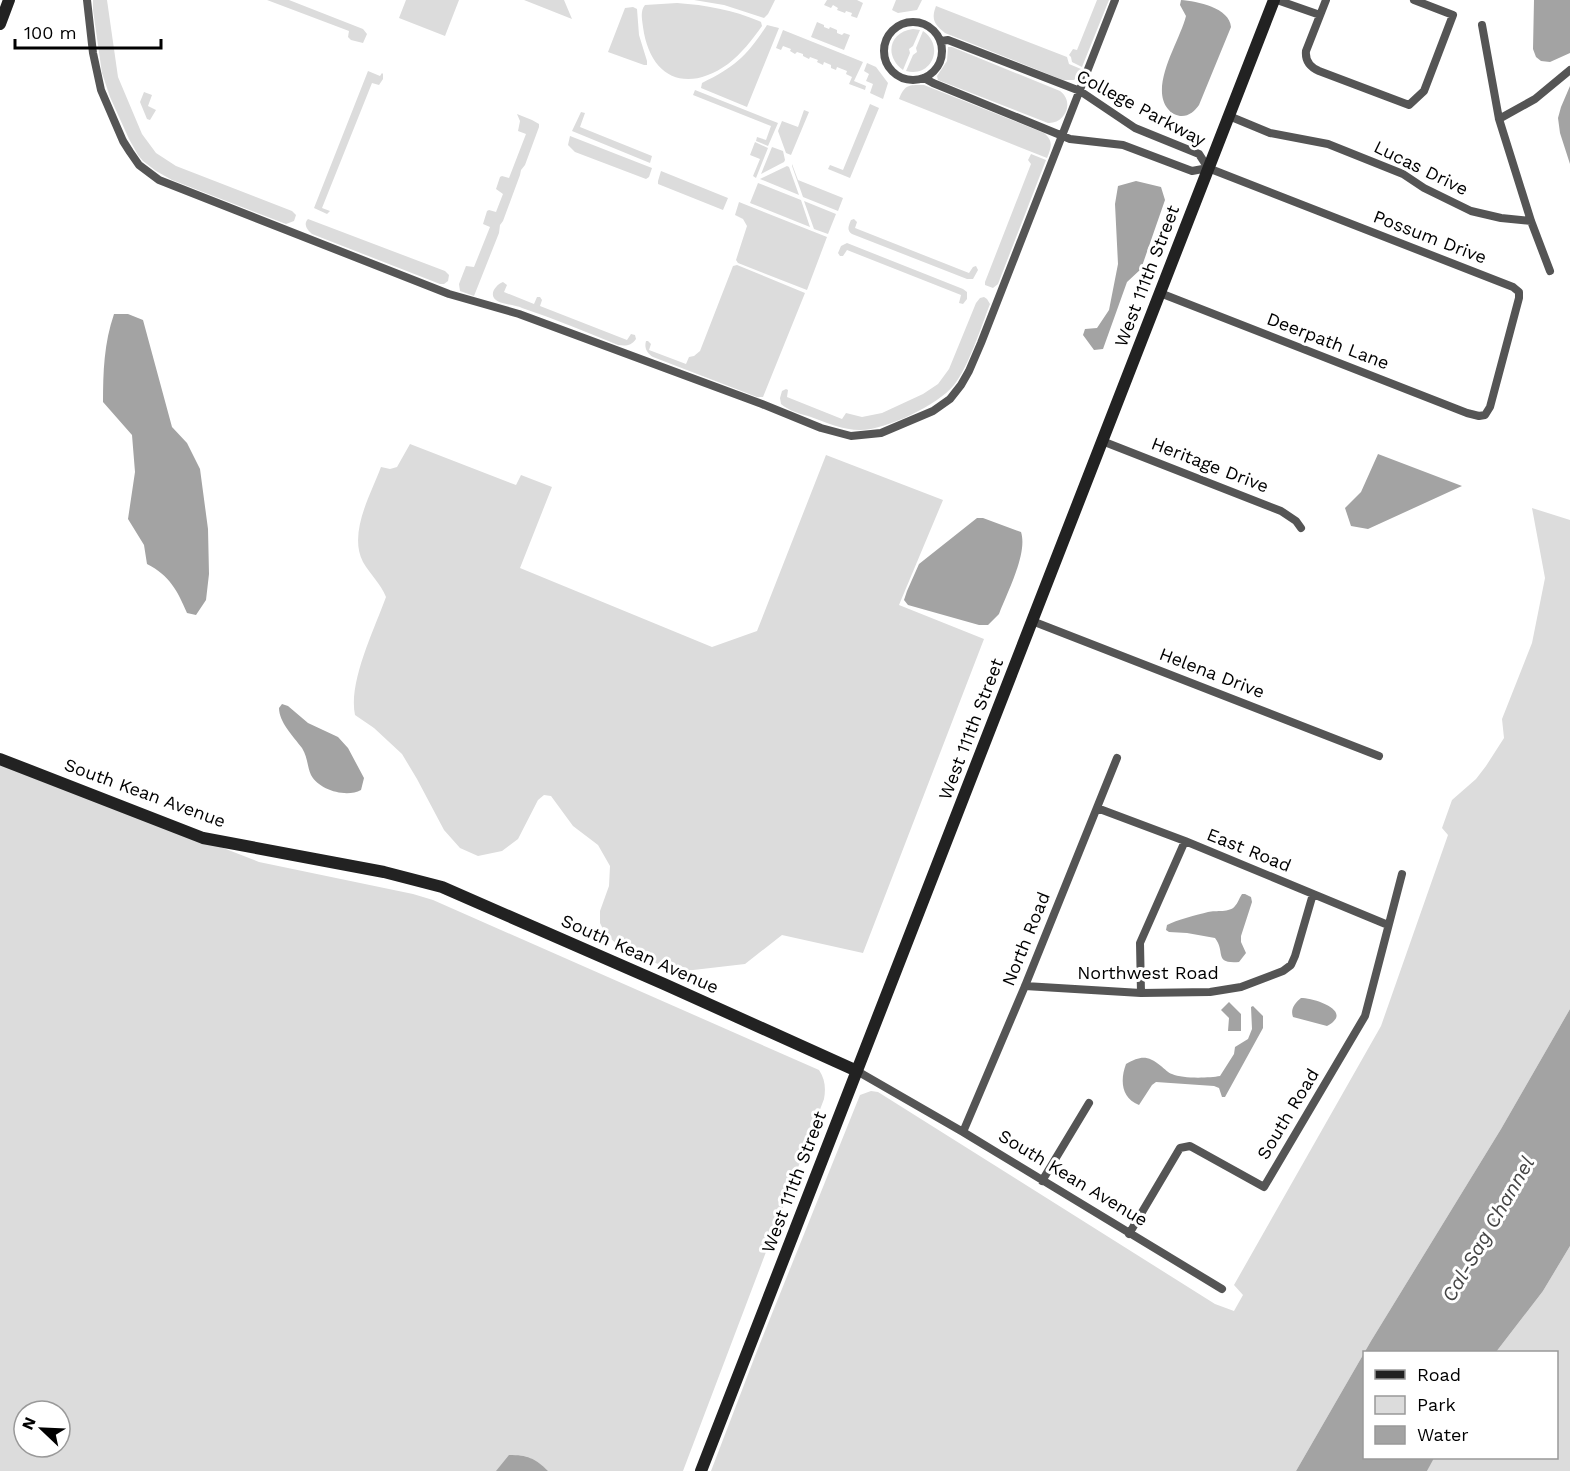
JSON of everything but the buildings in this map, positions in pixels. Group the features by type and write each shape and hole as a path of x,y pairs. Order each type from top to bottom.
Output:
{"main road":[{"path":"0,24 9,0"},
{"name":"West 111th Street","path":"700,1471 1275,0"},
{"name":"South Kean Avenue","path":"0,759 204,838 384,872 442,887 857,1071"}],"street":[{"path":"87,0 93,53 102,90 123,141 139,165 159,180 449,294 519,314 821,428 851,436 881,433 933,411 950,399 961,385 981,343 1115,0"},
{"path":"1275,0 1320,15"},
{"path":"1326,0 1306,51 1310,66 1409,105 1424,91 1453,15 1414,0"},
{"name":"College Parkway","path":"909,22 925,24 937,34 940,41 948,40 1080,91 1135,128 1199,154 1209,168 1192,171 1123,145 1070,139 924,78 910,80 902,78 890,69 885,59 886,40 891,31 899,25 909,22"},
{"path":"1482,26 1499,119 1550,271"},
{"path":"924,78 938,66 942,50 940,41"},
{"path":"1499,119 1536,99 1570,70"},
{"name":"Lucas Drive","path":"1229,116 1270,133 1328,144 1403,174 1424,188 1471,211 1502,218 1531,220"},
{"name":"Possum Drive","path":"1209,168 1513,287 1519,292 1493,399 1485,415"},
{"name":"Deerpath Lane","path":"1160,293 1467,413 1485,415"},
{"name":"Heritage Drive","path":"1102,441 1281,511 1301,528"},
{"name":"Helena Drive","path":"1032,621 1379,756"},
{"name":"North Road","path":"963,1132 1117,758"},
{"name":"East Road","path":"1097,808 1388,925"},
{"path":"1141,993 1140,944 1185,842"},
{"name":"South Road","path":"1130,1234 1180,1148 1190,1146 1264,1187 1365,1016 1402,874"},
{"name":"Northwest Road","path":"1025,986 1141,993 1210,992 1241,987 1287,968 1295,956 1313,894"},
{"name":"South Kean Avenue","path":"857,1071 963,1132 1222,1289"},
{"path":"1042,1181 1089,1103"}],"green space":[{"path":"93,0 107,0 118,77 142,134 156,153 176,166 292,211 296,215 294,221 286,224 172,180 143,161 129,139 102,73"},
{"path":"267,0 289,0 363,29 367,34 363,43 351,40 348,37 349,31"},
{"path":"406,0 459,0 445,36 399,18"},
{"path":"524,0 564,0 572,19"},
{"path":"694,0 775,0 764,18 724,5"},
{"path":"827,0 857,0 863,3 857,18 851,16 852,13 837,10 838,8 833,5 831,8 824,5"},
{"path":"896,0 922,0 917,10 898,13 892,10"},
{"path":"1097,0 1109,0 1082,67 1072,62 1069,55 1073,49 1077,50"},
{"path":"677,3 729,11 759,21 762,26 738,55 713,73 698,78 684,79 672,76 653,59 643,27 642,12 645,5"},
{"path":"936,6 1067,57 1069,64 1081,69 1079,75 1074,80 1063,80 945,33 934,21"},
{"path":"625,8 637,9 639,35 647,65 608,52"},
{"path":"817,22 829,29 830,27 837,30 837,33 842,35 844,33 850,35 844,50 811,37"},
{"path":"767,25 779,28 747,107 701,88 702,83 739,60"},
{"path":"913,29 920,30 913,46 909,49 910,53 903,70 893,58 892,45 899,35"},
{"path":"783,30 863,62 854,81 866,86 865,90 849,84 852,77 846,74 847,71 837,67 836,70 824,62 823,65 817,62 818,60 810,57 809,59 797,52 795,54 790,51 791,49 783,46 781,50 776,48"},
{"path":"923,31 930,37 933,45 933,59 923,70 906,71 913,55 917,52 916,48"},
{"path":"948,47 1060,91 1067,101 1066,112 1059,120 1048,123 938,80 937,76 947,61"},
{"path":"867,63 876,67 888,83 883,99 870,93 873,84 866,81 869,74 864,71"},
{"path":"368,71 380,76 382,73 383,79 379,85 372,83 322,208 330,211 327,214 314,208"},
{"path":"924,85 1044,133 1050,142 1047,158 899,99 903,90 908,86"},
{"path":"695,90 778,123 768,146 756,141 757,137 766,140 771,126 693,95"},
{"path":"144,92 152,95 148,106 156,110 150,120 147,119 140,102"},
{"path":"870,104 879,108 850,178 828,169 830,165 843,170"},
{"path":"804,110 809,112 791,155 786,153 778,131 782,121 798,127"},
{"path":"581,112 585,113 580,127 652,156 650,163 572,131"},
{"path":"517,114 539,124 539,127 474,296 460,291 459,284 466,266 474,267 490,227 483,224 487,211 496,212 503,194 496,189 500,177 509,178 526,134 518,131 520,121"},
{"path":"570,136 652,168 649,177 646,179 575,152 568,145"},
{"path":"755,142 768,148 756,178 753,176 760,159 750,155"},
{"path":"772,147 783,151 785,160 761,174"},
{"path":"1031,154 1046,160 998,284 993,288 985,285 985,282 1031,164 1028,160"},
{"path":"792,164 798,180 843,198 838,211 803,197"},
{"path":"789,167 799,195 760,179"},
{"path":"661,171 728,198 723,210 658,184"},
{"path":"758,183 801,200 810,227 750,203"},
{"path":"804,201 836,214 828,234 814,229"},
{"path":"739,202 827,237 807,290 738,263 736,260 747,226 743,219 735,215"},
{"path":"308,219 445,271 449,275 448,281 440,284 312,234 306,227"},
{"path":"854,219 857,222 855,228 969,273 976,266 978,270 973,279 967,279 852,234 848,227"},
{"path":"847,243 963,289 967,292 967,299 963,304 959,303 961,295 847,250 843,256 840,256 838,253 841,246"},
{"path":"737,265 805,293 763,397 757,397 653,357 646,348 646,341 648,341 651,344 649,350 686,364 689,357 700,351 733,266"},
{"path":"503,282 507,285 504,292 534,304 537,297 540,297 542,300 540,306 627,340 631,334 635,335 636,339 628,345 618,345 498,301 494,298 493,292"},
{"path":"984,297 990,304 965,368 946,393 911,415 871,429 847,429 795,412 781,404 782,391 786,389 788,390 787,397 842,419 846,413 862,417 882,413 923,394 938,384 949,369 976,303"},
{"path":"410,444 516,485 521,475 552,487 520,568 712,647 757,631 826,455 943,500 899,605 984,639 863,953 782,935 745,964 676,972 622,948 606,935 600,923 600,911 609,886 610,866 598,845 573,826 551,796 544,795 538,800 518,839 502,851 478,856 460,848 444,830 402,754 374,728 355,715 355,687 359,671 386,597 363,562 359,551 359,526 381,467 390,469 397,467"},
{"path":"1532,508 1570,520 1570,1009 1501,1129 1365,1351 1363,1351 1363,1355 1296,1471 711,1471 860,1095 871,1091 878,1092 1215,1304 1234,1311 1243,1295 1234,1285 1381,1026 1448,835 1442,828 1452,800 1476,779 1504,738 1502,719 1532,643 1545,578"},
{"path":"0,761 259,862 433,900 819,1070 824,1084 824,1099 683,1471 0,1471"},
{"path":"1570,1246 1570,1471 1427,1471 1433,1459 1558,1459 1558,1351 1497,1351 1543,1291"}],"water":[{"path":"1181,0 1204,4 1219,10 1229,20 1231,27 1199,105 1186,116 1170,112 1163,99 1162,88 1168,63 1186,16 1180,5"},
{"path":"1534,0 1570,0 1570,53 1550,62 1541,61 1536,57 1533,49"},
{"path":"1570,86 1570,164 1560,133 1558,118"},
{"path":"1136,181 1161,187 1165,200 1141,269 1127,282 1103,349 1094,350 1083,335 1085,329 1097,328 1109,310 1118,264 1115,204 1118,186"},
{"path":"114,314 128,314 143,320 172,427 187,443 200,469 208,529 209,574 206,600 196,615 187,613 172,584 162,573 147,564 144,545 128,519 135,472 132,435 103,402 105,358"},
{"path":"1378,454 1462,486 1368,529 1351,526 1345,508 1361,492"},
{"path":"977,518 983,518 1021,532 1022,551 999,614 988,625 979,625 908,605 904,600 919,564"},
{"path":"282,704 288,706 308,723 338,737 348,748 364,778 361,790 341,793 320,785 315,780 311,775 302,748 281,718 279,708"},
{"path":"1242,894 1251,897 1252,902 1241,936 1246,953 1239,962 1223,959 1215,938 1166,930 1167,925 1181,919 1208,912 1230,910"},
{"path":"1301,998 1329,1006 1337,1015 1327,1026 1293,1017 1294,1006"},
{"path":"1229,1002 1241,1014 1241,1031 1228,1031 1229,1018 1221,1010"},
{"path":"1253,1006 1263,1016 1263,1028 1225,1097 1222,1097 1219,1088 1214,1086 1156,1082 1139,1105 1125,1093 1123,1082 1126,1064 1140,1058 1148,1058 1177,1076 1196,1078 1220,1076 1234,1054 1235,1047 1248,1039 1252,1029 1251,1007"},
{"name":"Cal-Sag Channel","path":"1570,1009 1570,1246 1543,1291 1497,1351 1366,1351 1501,1129"},
{"path":"1363,1355 1363,1459 1433,1459 1427,1471 1296,1471"},
{"path":"509,1455 530,1458 548,1471 496,1471"}]}
